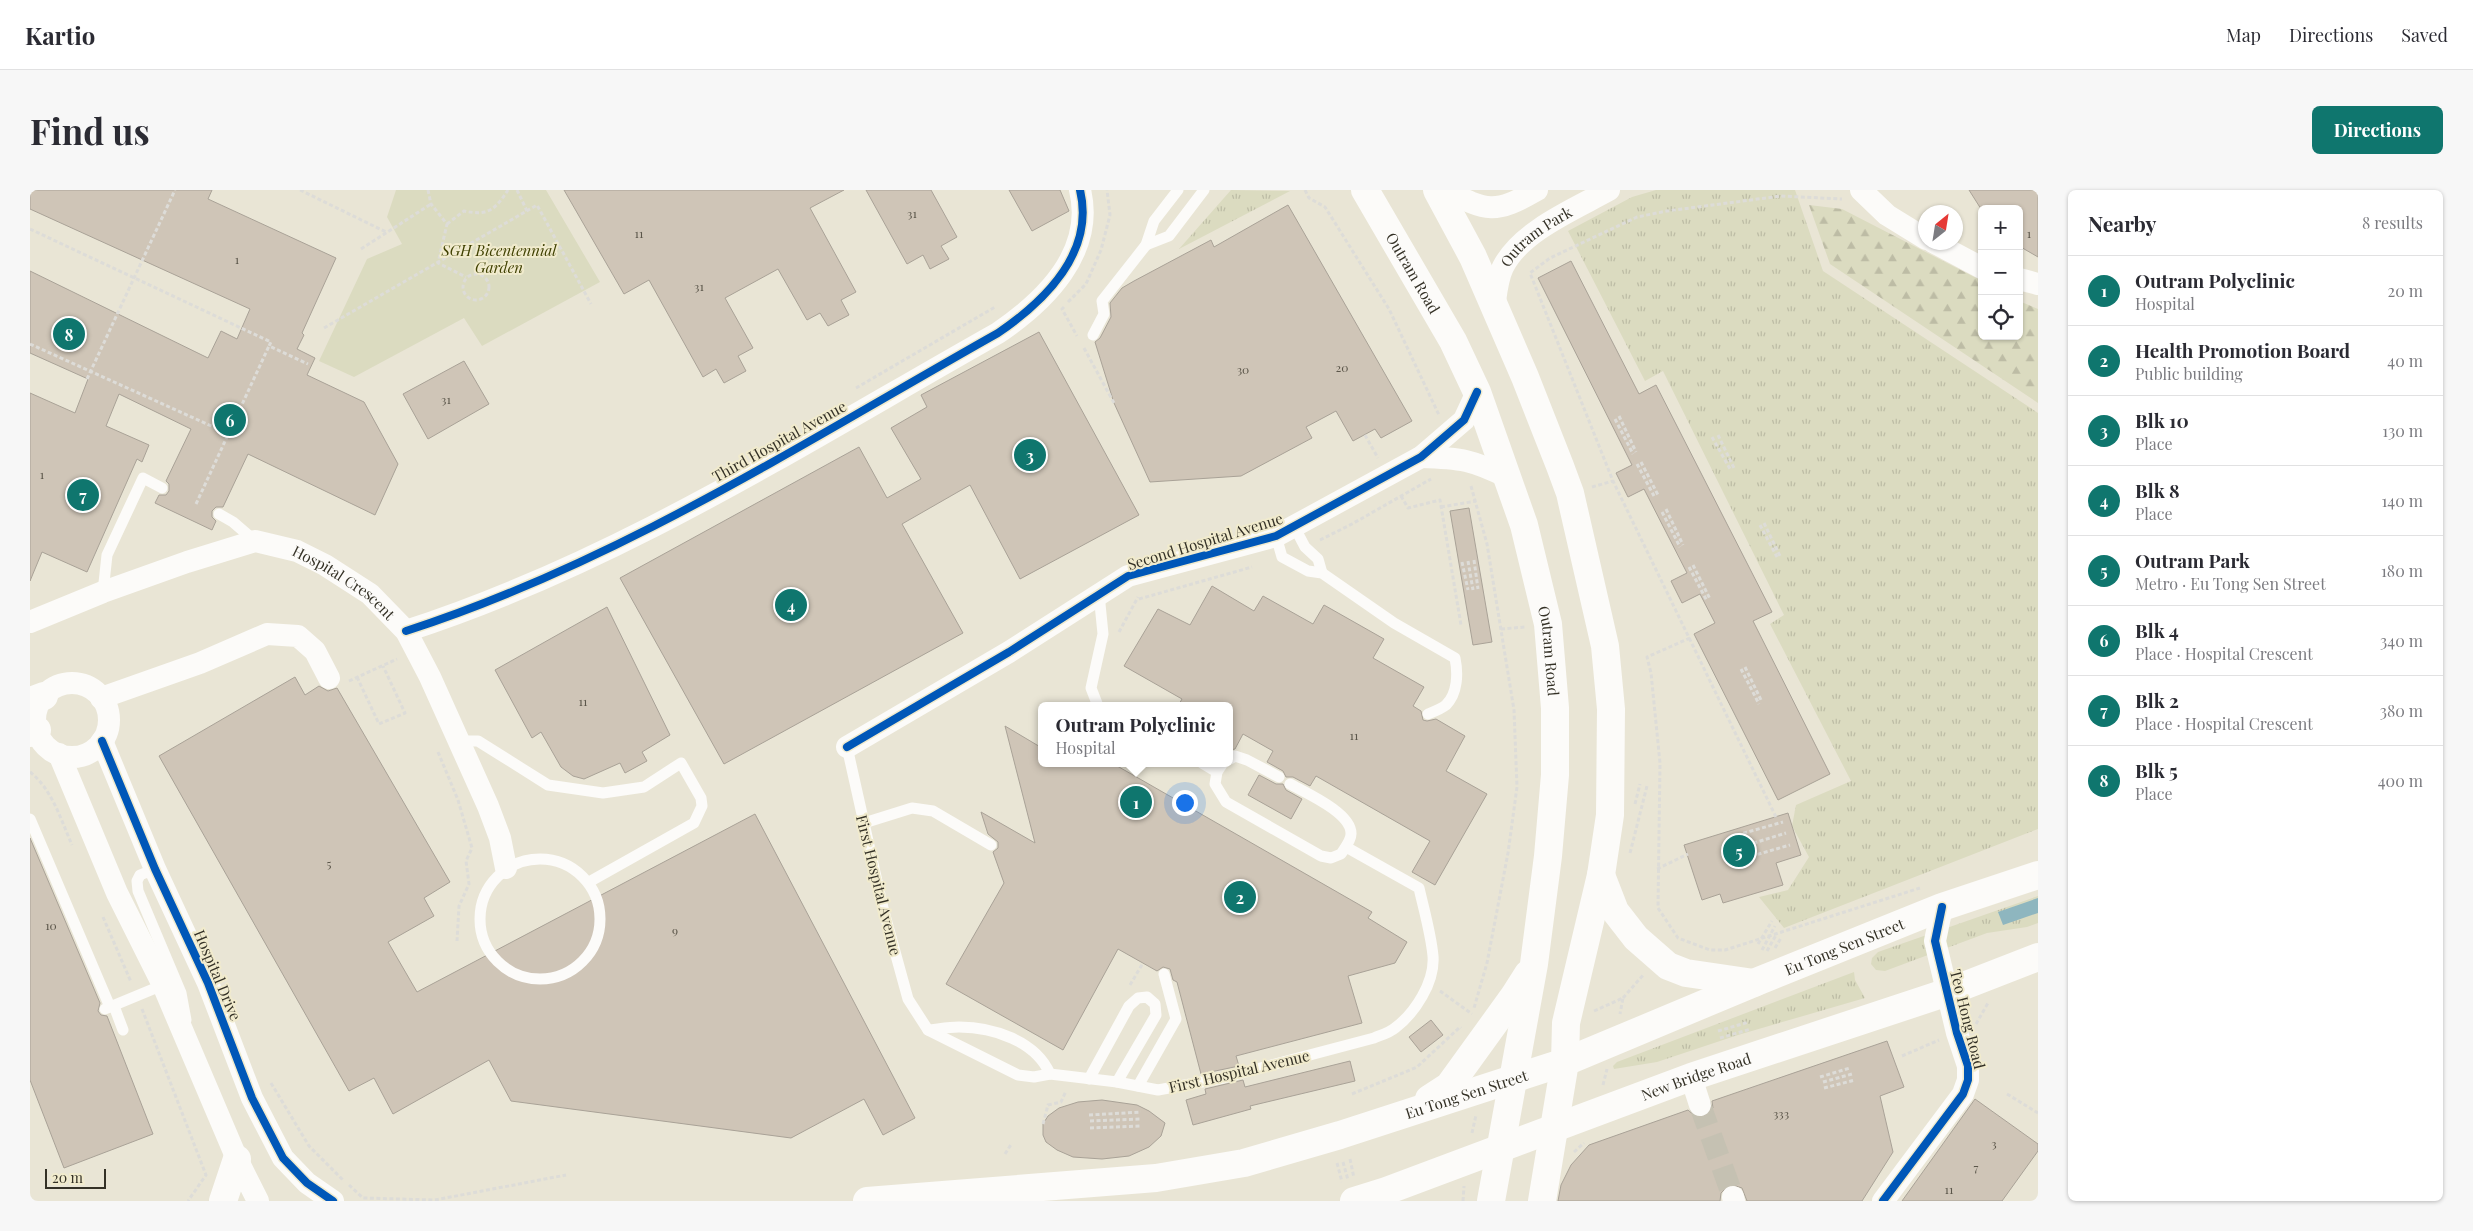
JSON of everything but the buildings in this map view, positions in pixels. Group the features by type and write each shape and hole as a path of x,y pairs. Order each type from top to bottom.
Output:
{"main road":[{"name":"Outram Road","path":"1365,190 1453,341 1477,392 1509,478 1524,525 1548,624 1555,708 1556,775 1548,856 1534,964 1491,1201"},
{"path":"1437,190 1473,257 1525,377 1570,493 1605,646 1612,708 1610,805 1602,875 1566,1023 1565,1062 1542,1201"},
{"path":"1602,875 1615,911 1636,938 1662,962 1686,973 1754,983"},
{"name":"Eu Tong Sen Street","path":"867,1201 1156,1178 1244,1163 1340,1135 1565,1062 1942,907 2038,875"},
{"name":"New Bridge Road","path":"1348,1194 1394,1196 1466,1161 1555,1126 1691,1077 1948,992 2038,957"},
{"path":"1389,1118 1435,1096 1450,1086 1514,996 1534,964"},
{"path":"224,1201 237,1160"}],"street":[{"name":"Third Hospital Avenue","path":"406,631 498,597 650,530 998,333 1038,303 1070,262 1083,221 1080,190"},
{"path":"1446,190 1482,207 1499,208 1516,202 1537,190"},
{"name":"Outram Park","path":"1494,309 1503,268 1512,253 1532,234 1609,190"},
{"path":"1867,195 1886,215 1918,234"},
{"path":"1948,250 1978,266"},
{"path":"2023,280 2038,284"},
{"name":"Second Hospital Avenue","path":"847,747 1009,652 1128,576 1285,532 1421,457 1448,437 1464,420 1477,392"},
{"path":"1421,457 1455,458 1479,463 1509,478"},
{"name":"Hospital Crescent","path":"30,622 103,592 222,549 255,541 298,552 325,565 370,594 406,631 430,677 500,838 506,868"},
{"path":"101,698 200,663 267,634 298,636 315,651 329,678"},
{"path":"73,683 89,687 101,698 109,719 102,741 92,751 76,756 59,754 45,745 33,731 37,698 57,686 73,683"},
{"name":"Hospital Drive","path":"102,741 155,869 208,983 252,1098 283,1158 307,1184 333,1201"},
{"path":"59,754 117,892 163,985 237,1160 258,1201"},
{"name":"Teo Hong Road","path":"1883,1201 1963,1094 1968,1080 1968,1066 1957,1033 1935,941 1942,907"},
{"path":"1691,1077 1700,1105"}],"lane":[{"path":"1093,335 1104,314 1102,301 1146,245 1154,221 1178,190"},
{"path":"1146,245 1169,236 1204,190"},
{"path":"103,592 107,555 143,478 162,488"},
{"path":"219,514 233,522 255,541"},
{"path":"1285,532 1305,547 1318,560 1322,573"},
{"path":"1285,532 1282,557 1308,572 1322,573 1357,595 1387,618 1455,658 1458,673 1455,689 1446,705 1428,714"},
{"path":"1096,702 1091,688 1103,634 1099,594"},
{"path":"458,741 478,741 548,785 603,793 644,787 681,762 701,798 702,806 694,823 588,882"},
{"name":"First Hospital Avenue","path":"847,747 883,908 908,999 928,1030 1018,1075 1034,1077 1050,1074 1117,1082 1158,1090 1223,1078 1374,1038 1394,1030 1410,1016 1428,982 1434,957 1420,888 1346,846"},
{"path":"1233,757 1235,756 1247,760 1279,777"},
{"path":"1220,768 1215,784 1226,802 1322,856 1331,858 1341,854 1352,835 1350,824 1342,815 1290,784"},
{"path":"864,822 912,808 933,811 991,845"},
{"path":"30,820 110,1007 123,1030"},
{"path":"541,858 559,861 575,869 588,882 598,901 601,921 597,941 586,959 570,972 550,979 530,979 510,972 494,959 483,941 479,921 481,900 491,882 506,868 522,860 541,858"},
{"path":"155,869 140,875 137,881 138,891 180,993 186,1014 184,1037"},
{"path":"1138,1086 1176,1019 1164,974"},
{"path":"110,1007 163,985"},
{"path":"1089,1079 1129,1006 1138,998 1147,997 1155,1004 1156,1015 1117,1082"},
{"path":"928,1030 959,1027 1004,1035 1036,1053 1045,1061 1050,1074"}],"path":[{"path":"87,379 175,190"},
{"path":"300,190 386,232"},
{"path":"428,190 431,204 447,224"},
{"path":"438,263 447,224 464,211 480,214 498,206 508,190"},
{"path":"517,190 527,211"},
{"path":"1305,190 1309,198 1325,207 1389,309 1439,412 1448,437"},
{"path":"1776,816 1613,482 1530,273 1550,258 1637,217 1660,212 1781,196 1867,195"},
{"path":"361,249 431,204"},
{"path":"324,328 537,206 591,304"},
{"path":"30,229 271,342 196,504"},
{"path":"438,263 466,277 477,273 488,279 489,291 486,296 475,300 470,298 463,289 466,277"},
{"path":"851,391 1002,302"},
{"path":"30,344 228,434"},
{"path":"269,346 308,364"},
{"path":"1615,419 1635,453 1619,416"},
{"path":"1718,435 1734,468"},
{"path":"1712,437 1730,469"},
{"path":"1639,463 1656,496"},
{"path":"1428,982 1472,1014 1487,963 1508,853 1516,787 1514,710 1487,544 1476,501 1468,481"},
{"path":"1440,500 1461,625"},
{"path":"1441,507 1476,501"},
{"path":"1662,512 1681,546 1666,509"},
{"path":"1762,524 1779,556"},
{"path":"1474,560 1478,589"},
{"path":"1468,561 1473,590"},
{"path":"1462,562 1468,590"},
{"path":"1691,567 1709,600"},
{"path":"1118,632 1139,599 1128,576"},
{"path":"1690,638 1647,657 1651,673 1660,763 1657,868 1658,908 1666,924 1678,938 1710,950 1725,950 1924,887"},
{"path":"377,668 359,677 379,724 405,713 383,666"},
{"path":"1741,669 1761,703 1745,666"},
{"path":"30,772 40,780 51,797 74,851"},
{"path":"1737,836 1783,822"},
{"path":"1741,847 1786,833"},
{"path":"1745,858 1790,845"},
{"path":"1657,868 1688,854"},
{"path":"102,914 137,995 206,1176 188,1201"},
{"path":"1758,944 1772,920"},
{"path":"1762,950 1775,926"},
{"path":"1764,956 1778,933"},
{"path":"1718,1031 1749,1022"},
{"path":"1720,1038 1751,1029"},
{"path":"1820,1077 1850,1068"},
{"path":"1823,1082 1852,1074"},
{"path":"1043,1124 1048,1106 1061,1102 1074,1077"},
{"path":"1824,1088 1855,1080"},
{"path":"1463,1201 1466,1161 1482,1088"},
{"path":"2006,1094 2038,1113"},
{"path":"1089,1114 1141,1112"},
{"path":"1090,1121 1142,1119"},
{"path":"1090,1128 1142,1126"},
{"path":"1005,1154 1012,1143"},
{"path":"1337,1163 1348,1194"},
{"path":"364,1198 435,1200 566,1175"}],"green space":[{"name":"SGH Bicentennial Garden","path":"396,190 546,190 600,282 482,346 464,318 354,377 319,361 367,259 402,244 387,217"},
{"path":"1231,190 1290,191 1179,249"},
{"path":"1656,190 1795,190 1823,271 2038,413 2038,829 1784,928 1759,897 1788,890 1809,857 1792,826 1796,805 1851,781 1770,624 1784,615 1663,371 1645,381 1568,231 1632,197"},
{"path":"1809,205 1842,209 1918,248 1918,250 1922,250 1978,279 1978,340 2023,340 2023,303 2038,309 2038,403 1830,264"},
{"path":"2038,896 2038,923 2027,927 1987,933 1885,971 1876,970 1871,964 1872,958 1878,952"},
{"path":"1854,972 1855,980 1865,998 1738,1035 1657,1062 1614,1069 1613,1066 1617,1062"}],"water":[{"path":"2038,898 2038,913 2003,925 1998,912"}],"tunnel":[{"path":"1700,1105 1733,1197"}],"cycle path":[{"path":"406,631 484,603 561,571 635,535 782,457 998,333 1033,306 1049,290 1073,254 1080,234 1083,213 1080,190"},
{"path":"847,747 1009,652 1128,576 1276,536 1421,457 1464,420 1477,392"},
{"path":"102,741 155,869 208,983 252,1098 283,1158 307,1183 333,1201"},
{"path":"1883,1201 1963,1094 1968,1080 1968,1066 1957,1033 1935,941 1942,907"}],"place":[{"name":"Blk 5","path":"69,334"},
{"name":"Blk 4","path":"230,420"},
{"name":"Blk 10","path":"1030,455"},
{"name":"Blk 2","path":"83,495"},
{"name":"Blk 8","path":"791,605"},
{"name":"Outram Polyclinic","path":"1136,802"},
{"name":"Outram Park","path":"1739,851"},
{"name":"Health Promotion Board","path":"1240,897"}]}
